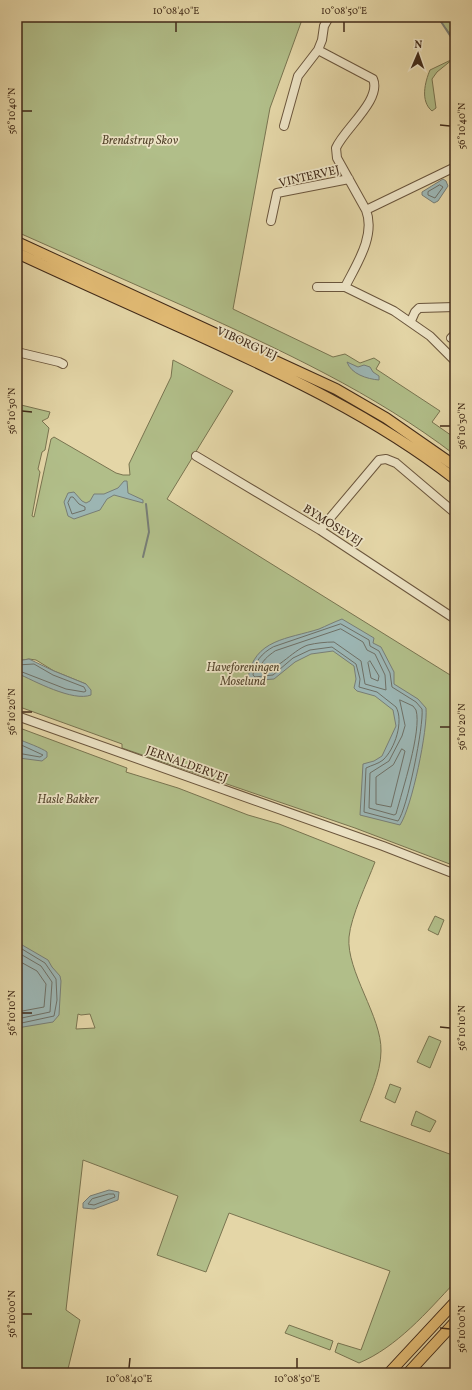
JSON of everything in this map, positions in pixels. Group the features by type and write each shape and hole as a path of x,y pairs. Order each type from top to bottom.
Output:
{"main road":[{"name":"VIBORGVEJ","path":"17,242 336,389 386,418 455,466"},
{"name":"VIBORGVEJ","path":"17,253 278,371 330,398 387,432 455,479"},
{"path":"389,1373 455,1302"},
{"path":"408,1373 455,1322"}],"street":[{"path":"284,126 298,76 318,50 322,40 324,26 329,17"},
{"name":"VINTERVEJ","path":"318,50 373,79 375,85 373,96 336,148 337,158 366,210 369,220 368,238 345,287"},
{"path":"366,210 455,167"},
{"name":"VINTERVEJ","path":"271,221 277,193 349,179"},
{"path":"317,286 345,287 410,321 430,336 455,362"},
{"path":"410,321 419,308 455,307"},
{"path":"17,352 63,364"},
{"name":"BYMOSEVEJ","path":"196,456 320,530 455,619"},
{"path":"320,530 379,460 386,459 396,463 455,513"},
{"name":"JERNALDERVEJ","path":"17,716 350,835 381,851 418,861 455,874"}],"green space":[{"name":"Brendstrup Skov","path":"17,17 303,17 270,108 233,309 333,357 345,354 360,363 374,358 380,362 376,369 440,411 432,422 455,438 455,455 392,412 326,374 258,340 17,232"},
{"path":"437,17 455,17 455,40"},
{"path":"453,59 437,72 432,79 436,108 432,111 428,107 425,97 425,86 430,70"},
{"name":"Haveforeningen Moselund","path":"173,360 233,391 167,499 455,678 455,866 355,828 122,748 122,744 17,706 17,673 65,693 86,684 54,671 36,660 29,659 17,661 17,404 50,412 48,418 42,421 49,428 45,450 42,452 38,469 40,472 32,516 34,517 51,439 54,437 116,473 130,475 129,464 171,377"},
{"name":"Hasle Bakker","path":"17,727 127,768 126,772 178,788 248,815 279,824 375,862 356,910 349,937 353,964 376,1024 380,1038 381,1051 379,1069 360,1121 455,1156 455,1282 411,1328 386,1348 359,1363 335,1352 338,1343 361,1350 390,1271 229,1213 206,1272 157,1255 178,1196 83,1160 66,1310 80,1320 67,1373 17,1373","holes":["78,1014 90,1014 95,1028 76,1029"]},
{"path":"435,916 444,920 438,935 428,930"},
{"path":"429,1036 441,1041 430,1068 417,1062"},
{"path":"390,1084 401,1088 395,1103 385,1098"},
{"path":"416,1111 436,1121 430,1132 411,1125"},
{"path":"289,1325 333,1341 330,1350 285,1333"}],"water":[{"path":"443,179 446,181 448,186 438,201 434,203 422,195 422,192"},
{"path":"347,362 358,367 364,365 370,367 373,372 379,376 379,380 356,373"},
{"path":"124,481 127,481 128,493 143,500 143,503 114,495 107,499 100,510 74,519 68,516 64,502 68,493 74,492 82,501 86,503 90,501 94,494 104,494 118,488"},
{"path":"342,619 374,638 373,643 381,647 394,672 394,684 418,699 426,708 422,750 414,786 405,816 400,825 360,815 363,764 374,761 382,756 396,726 393,710 375,696 357,691 354,688 356,679 354,666 333,651 311,654 295,662 274,679 250,681 248,678 257,655 265,648 284,639 319,629"},
{"path":"29,659 86,684 91,690 91,695 74,696 54,690 17,673 17,661"},
{"path":"18,739 45,750 47,752 47,757 42,761 19,758 17,755"},
{"path":"17,942 48,960 60,976 59,1015 53,1022 17,1028"},
{"path":"109,1190 119,1192 118,1200 94,1209 83,1208 83,1203 90,1196"}],"waterway":[{"path":"438,17 455,43"},
{"path":"143,557 149,532 146,504"}]}
